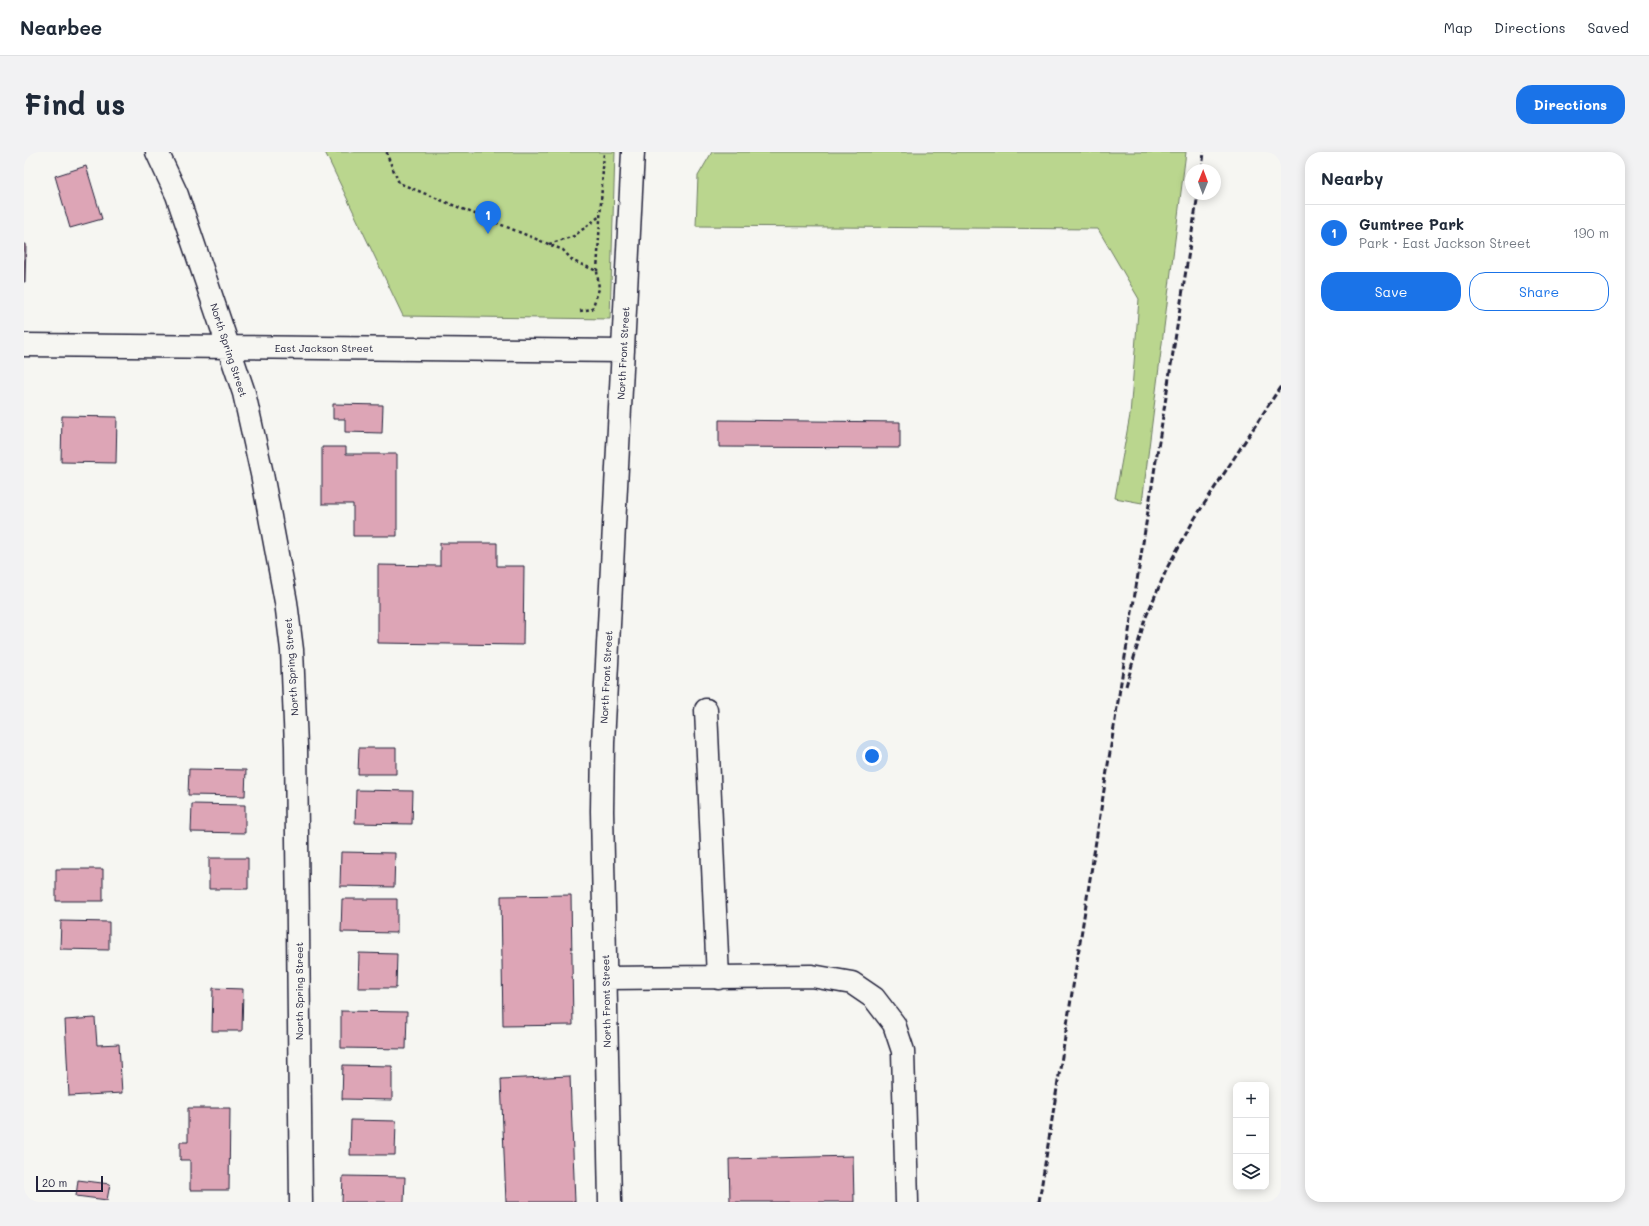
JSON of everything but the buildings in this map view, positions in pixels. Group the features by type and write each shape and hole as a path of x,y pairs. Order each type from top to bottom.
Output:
{"street":[{"name":"North Spring Street","path":"157,152 177,195 244,393 278,554 292,650 296,754 301,1202"},
{"name":"North Front Street","path":"610,1202 602,811 603,743 633,152"},
{"name":"East Jackson Street","path":"24,346 623,351"},
{"path":"706,710 718,978"},
{"path":"606,978 812,976 852,983 874,998 894,1024 903,1052 907,1202"}],"path":[{"path":"387,152 399,183 563,250 573,261 597,271"},
{"path":"580,311 592,309 599,289 597,271 604,152"},
{"path":"547,244 574,236 600,216"}],"green space":[{"path":"325,152 615,152 610,319 403,316"},
{"path":"712,152 1186,152 1142,503 1115,498 1130,415 1139,299 1098,229 696,226 698,176"}],"railway":[{"path":"1203,164 1204,152"},
{"path":"1039,1202 1197,200"},
{"path":"1126,686 1145,619 1168,566 1195,518 1281,386"}],"place":[{"name":"Gumtree Park","path":"488,234"}]}
